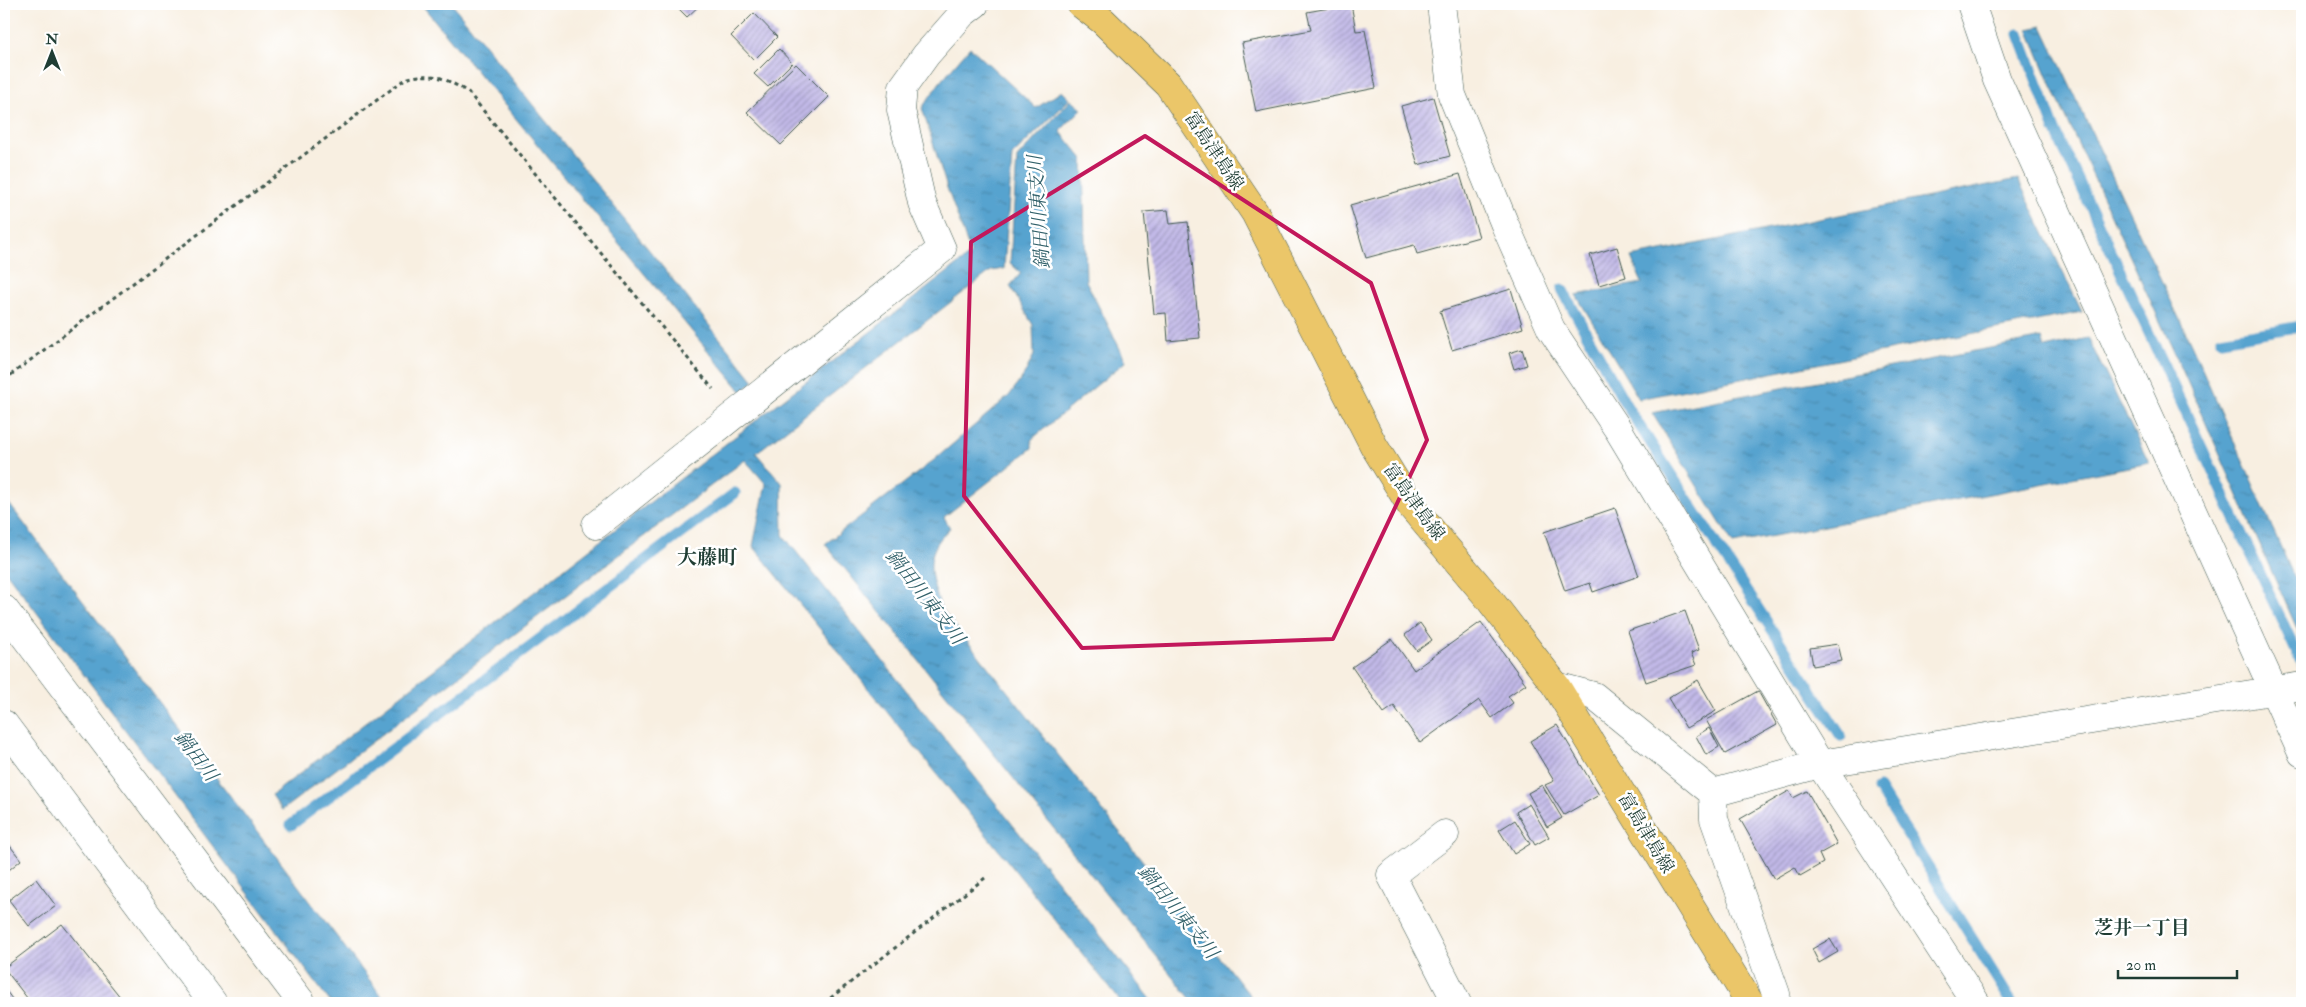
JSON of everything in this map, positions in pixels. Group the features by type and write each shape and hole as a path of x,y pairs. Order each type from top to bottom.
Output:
{"main road":[{"name":"富島津島線","path":"1081,4 1103,21 1168,84 1255,213 1374,446 1411,506 1486,595 1556,686 1750,1003"}],"street":[{"path":"596,524 942,249 922,203 901,110 904,88 926,55 962,14 975,4"},
{"path":"1441,4 1452,95 1505,225 1551,329 1619,432 1820,764 1976,1003"},
{"path":"1971,4 1997,80 2302,753"},
{"path":"4,609 302,1003"},
{"path":"1556,686 1594,696 1713,793 1714,819 1776,994 1774,1003"},
{"path":"1713,793 1820,764 2302,686"},
{"path":"4,724 213,1003"},
{"path":"1445,834 1391,875 1457,1003"}],"path":[{"path":"4,380 405,79 422,74 443,77 468,92 720,397"},
{"path":"824,1003 985,878"}],"highlighted area":[{"path":"1145,136 1371,283 1427,440 1333,639 1082,648 964,496 971,242"}],"water":[{"path":"421,4 452,4 754,381 742,392"},
{"path":"2042,26 2192,346 2302,595 2302,640 2180,365 2057,98 2028,29"},
{"path":"970,47 1036,108 1062,91 1070,99 1012,156 1004,269 991,271 756,453 782,483 783,535 1154,1003 1122,1003 753,546 766,484 745,460 282,810 272,795 971,254 947,188 922,108 940,82"},
{"name":"鍋田川東支川","path":"1071,100 1082,109 1060,131 1083,159 1086,281 1126,361 1032,439 1032,448 944,517 950,528 935,547 932,556 931,566 934,585 941,608 1256,1003 1194,1003 825,544 934,460 1009,396 1024,375 1034,355 1033,325 1010,286 1021,273 1010,263 1017,158"},
{"path":"2018,179 2082,312 1639,399 1576,295 1642,283 1631,257"},
{"path":"2042,338 2045,348 2088,338 2149,463 1733,544 1652,413"},
{"name":"鍋田川","path":"4,497 387,1003 331,1003 4,569"}],"building":[{"path":"674,4 701,4 687,17"},
{"path":"1351,4 1356,31 1365,30 1376,88 1256,112 1242,43 1311,30 1307,12"},
{"path":"754,13 777,37 754,60 731,36"},
{"path":"779,49 792,63 768,87 754,74"},
{"path":"796,64 829,97 781,145 747,112"},
{"path":"1433,97 1450,156 1418,165 1401,106"},
{"path":"1460,174 1479,237 1417,254 1414,245 1366,258 1350,205"},
{"path":"1168,210 1170,224 1188,222 1200,338 1168,341 1166,313 1154,314 1144,212"},
{"path":"1617,247 1626,277 1599,285 1590,255"},
{"path":"1511,289 1523,328 1452,350 1440,311"},
{"path":"1522,349 1527,365 1514,369 1509,353"},
{"path":"1615,508 1639,576 1593,592 1590,583 1565,591 1544,532"},
{"path":"1685,611 1699,650 1691,653 1696,665 1646,682 1628,631"},
{"path":"1481,622 1526,684 1508,696 1513,703 1492,718 1479,700 1420,743 1394,706 1384,713 1352,667 1392,639 1414,670"},
{"path":"1420,623 1432,640 1417,651 1405,635"},
{"path":"1838,644 1842,661 1813,666 1810,648"},
{"path":"1698,680 1716,711 1686,728 1668,698"},
{"path":"1758,691 1777,725 1725,754 1706,720"},
{"path":"1557,725 1599,795 1564,815 1545,785 1554,781 1530,741"},
{"path":"1709,728 1719,747 1706,755 1696,736"},
{"path":"1542,785 1562,818 1547,827 1528,793"},
{"path":"1789,791 1793,798 1807,791 1837,844 1819,854 1823,863 1800,876 1795,867 1774,879 1740,819"},
{"path":"1529,804 1549,837 1535,845 1516,812"},
{"path":"1515,820 1530,844 1514,854 1499,830"},
{"path":"4,838 21,860 4,874"},
{"path":"36,879 56,906 29,926 9,900"},
{"path":"62,924 125,1003 31,1003 4,968"},
{"path":"1830,939 1838,952 1819,963 1812,949"},
{"path":"4,988 15,1003 4,1003"}],"waterway":[{"path":"2019,34 2055,130 2302,664"},
{"path":"1562,289 1626,405 1841,736"},
{"path":"2221,340 2302,326"},
{"path":"291,825 735,493"},
{"path":"1879,788 2012,1003"}],"district":[{"name":"大藤町","path":"707,557"},
{"name":"芝井一丁目","path":"2142,928"}]}
